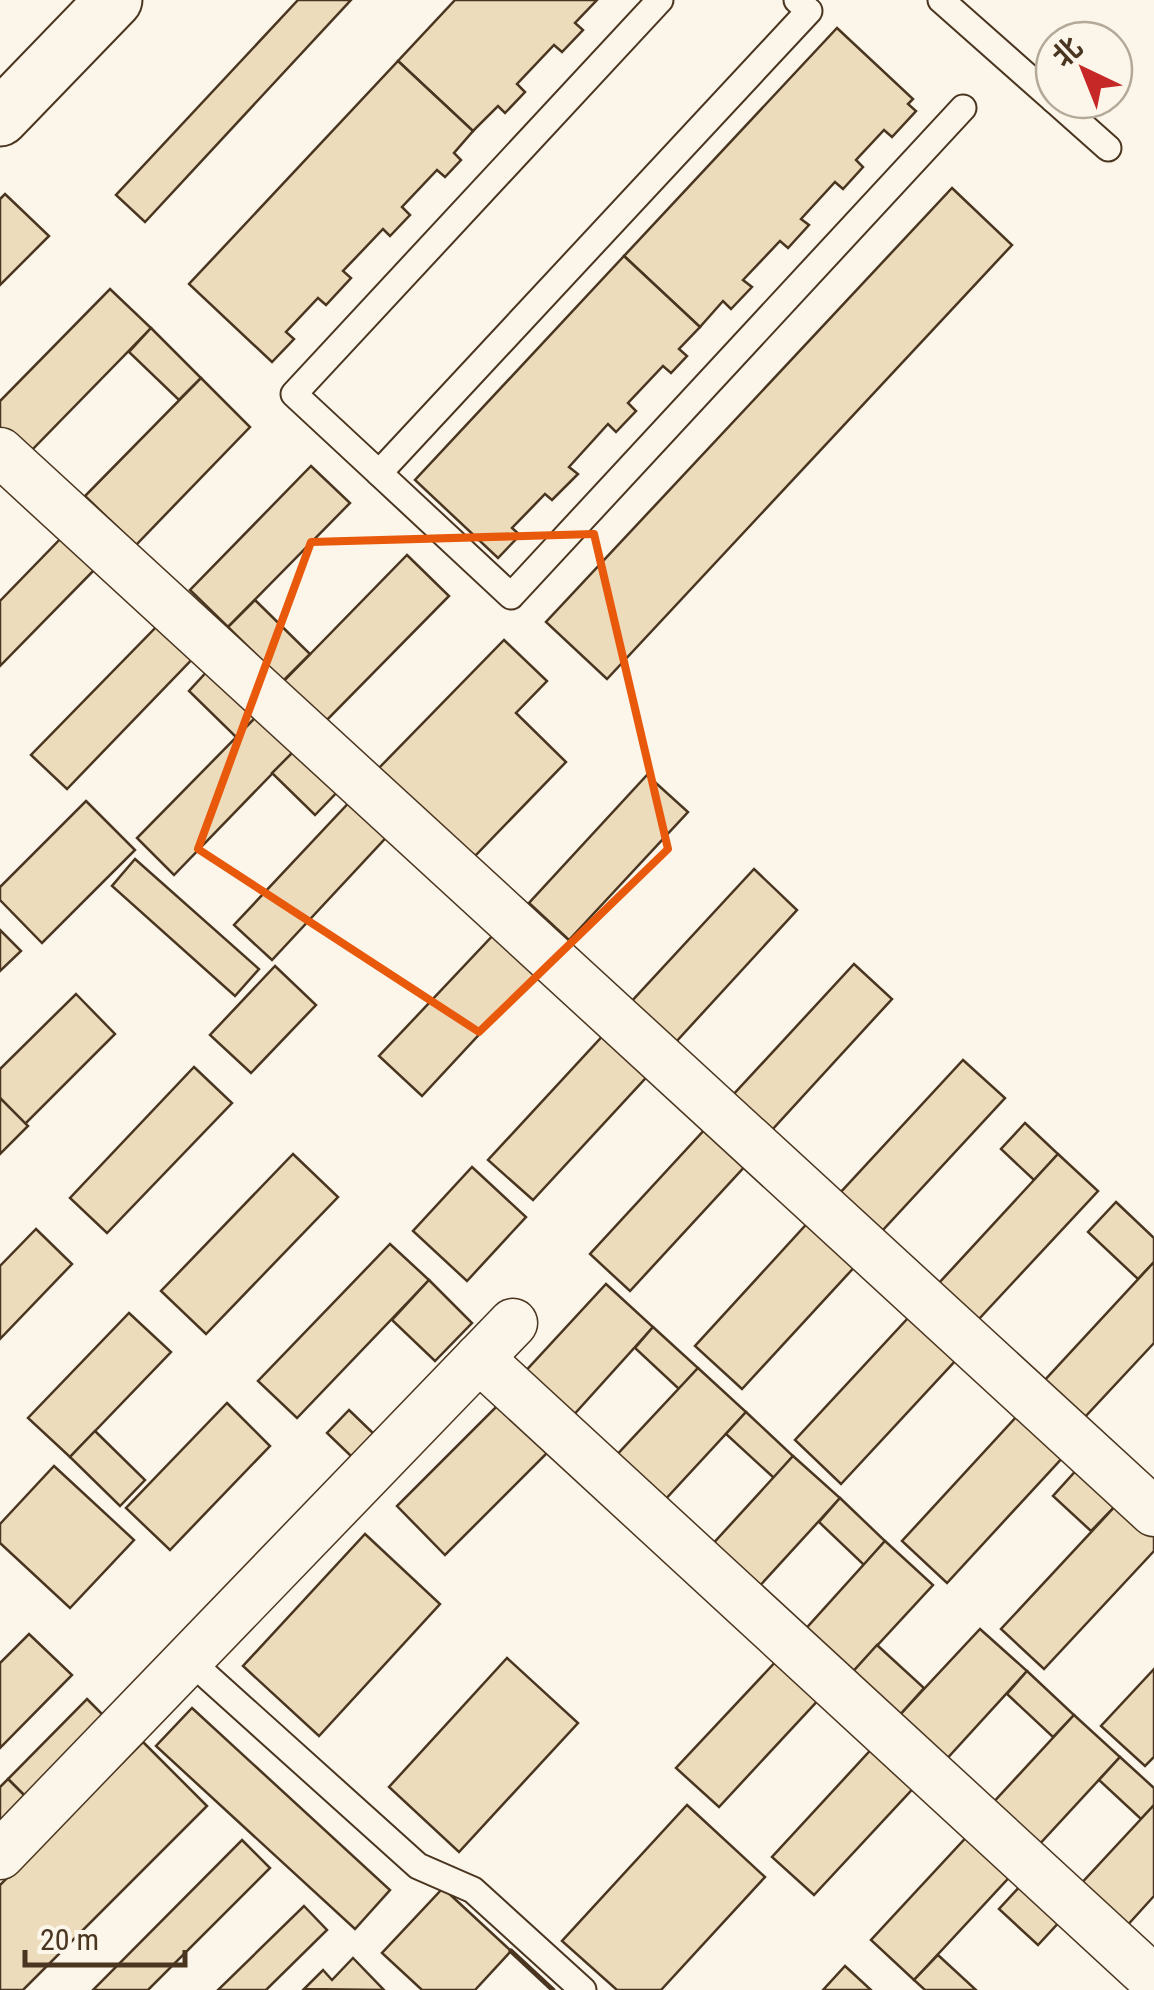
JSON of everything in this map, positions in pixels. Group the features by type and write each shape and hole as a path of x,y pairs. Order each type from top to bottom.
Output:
{"street":[{"path":"0,118 114,0"},
{"path":"0,452 1154,1512"},
{"path":"0,1855 513,1323"},
{"path":"479,1358 1154,1980"}],"lane":[{"path":"660,0 294,394 511,596 963,108"},
{"path":"379,473 808,10 797,0"},
{"path":"941,0 1034,82"},
{"path":"1076,120 1108,148"},
{"path":"188,1659 418,1866 473,1890 584,1990"}],"highlighted area":[{"path":"594,534 668,849 479,1032 198,849 311,542"}],"building":[{"path":"298,0 351,0 145,222 116,195"},
{"path":"455,0 597,0 575,23 583,30 562,52 554,45 517,84 525,92 505,113 498,106 473,131 398,61"},
{"path":"837,28 913,99 908,104 916,111 892,137 884,130 856,160 863,167 843,189 835,182 801,219 809,225 788,248 780,241 743,280 752,287 731,309 723,301 700,327 624,256"},
{"path":"398,61 473,131 454,153 461,160 445,177 437,170 402,207 410,215 390,236 383,229 343,271 351,278 326,305 318,298 286,332 294,339 272,362 189,284"},
{"path":"952,188 1012,245 607,679 546,622"},
{"path":"5,194 49,236 0,285 0,199"},
{"path":"624,256 700,327 679,349 687,356 671,373 663,366 628,403 636,411 616,432 608,424 569,467 578,474 552,500 545,494 512,528 520,535 498,558 415,480"},
{"path":"110,289 151,328 27,455 0,429 0,401"},
{"path":"151,328 201,378 179,400 129,352"},
{"path":"201,378 250,427 136,545 85,496"},
{"path":"311,466 350,503 228,627 190,590"},
{"path":"68,531 101,563 0,666 0,601"},
{"path":"407,555 449,596 325,722 284,681"},
{"path":"255,600 310,654 283,681 228,627"},
{"path":"165,618 200,651 67,789 31,755"},
{"path":"504,640 547,681 516,713 566,762 474,857 378,769"},
{"path":"212,666 261,712 236,737 189,691"},
{"path":"261,712 301,744 174,875 137,838"},
{"path":"301,744 343,786 315,815 272,773"},
{"path":"647,775 688,812 569,940 529,903"},
{"path":"357,794 394,829 272,960 234,925"},
{"path":"86,801 135,850 42,943 0,900 0,887"},
{"path":"135,859 259,969 235,996 112,886"},
{"path":"754,869 797,910 675,1043 631,1002"},
{"path":"0,930 21,951 0,971"},
{"path":"498,930 540,969 422,1096 379,1056"},
{"path":"854,964 892,999 771,1131 732,1096"},
{"path":"275,966 316,1005 251,1073 210,1035"},
{"path":"76,994 115,1034 25,1124 0,1098 0,1069"},
{"path":"609,1029 654,1069 533,1200 488,1160"},
{"path":"963,1060 1005,1098 882,1231 840,1193"},
{"path":"194,1067 232,1103 107,1233 70,1198"},
{"path":"0,1098 28,1126 0,1154"},
{"path":"1025,1123 1058,1154 1034,1180 1001,1149"},
{"path":"707,1127 747,1164 630,1291 590,1254"},
{"path":"293,1154 338,1197 206,1334 161,1291"},
{"path":"1058,1154 1098,1191 978,1320 939,1283"},
{"path":"472,1167 526,1217 467,1281 413,1231"},
{"path":"1116,1202 1154,1238 1154,1262 1138,1279 1088,1232"},
{"path":"813,1217 860,1261 742,1389 695,1346"},
{"path":"36,1229 72,1264 0,1339 0,1266"},
{"path":"390,1244 429,1280 297,1418 258,1381"},
{"path":"1154,1262 1154,1343 1084,1418 1044,1381"},
{"path":"429,1280 472,1323 435,1361 392,1320"},
{"path":"606,1284 653,1327 570,1419 522,1375"},
{"path":"129,1313 171,1352 70,1457 28,1418"},
{"path":"909,1317 956,1360 841,1484 795,1440"},
{"path":"653,1327 698,1368 679,1389 635,1348"},
{"path":"698,1368 746,1412 662,1503 613,1459"},
{"path":"508,1395 556,1444 445,1555 397,1506"},
{"path":"227,1403 270,1446 170,1550 126,1508"},
{"path":"349,1410 374,1434 352,1457 327,1433"},
{"path":"746,1412 793,1456 774,1478 726,1434"},
{"path":"1018,1415 1064,1456 947,1583 902,1541"},
{"path":"95,1431 145,1480 120,1506 70,1457"},
{"path":"793,1456 840,1498 756,1590 710,1547"},
{"path":"1081,1465 1120,1501 1091,1531 1053,1496"},
{"path":"54,1466 134,1540 70,1608 0,1543 0,1524"},
{"path":"840,1498 885,1541 864,1565 819,1522"},
{"path":"1120,1501 1154,1532 1154,1551 1044,1669 1001,1629"},
{"path":"365,1534 440,1604 319,1736 243,1666"},
{"path":"885,1541 933,1585 849,1676 802,1633"},
{"path":"980,1629 1027,1671 943,1763 896,1719"},
{"path":"29,1634 72,1675 0,1748 0,1663"},
{"path":"877,1645 924,1688 896,1719 849,1676"},
{"path":"780,1657 822,1696 719,1807 676,1768"},
{"path":"507,1658 578,1723 459,1852 389,1787"},
{"path":"1154,1669 1154,1757 1145,1766 1101,1726"},
{"path":"1027,1671 1074,1715 1053,1737 1007,1694"},
{"path":"87,1699 106,1718 26,1797 8,1779"},
{"path":"192,1708 390,1890 355,1929 156,1746"},
{"path":"1074,1715 1120,1757 1036,1848 990,1806"},
{"path":"143,1742 207,1806 23,1990 0,1990 0,1885"},
{"path":"878,1742 920,1781 814,1895 772,1857"},
{"path":"1120,1757 1154,1788 1154,1805 1141,1819 1099,1780"},
{"path":"8,1779 26,1797 0,1824 0,1787"},
{"path":"687,1805 765,1877 661,1990 617,1990 562,1941"},
{"path":"1154,1805 1154,1896 1124,1929 1078,1887"},
{"path":"973,1830 1016,1870 914,1980 871,1940"},
{"path":"242,1840 270,1868 148,1990 93,1990"},
{"path":"1023,1883 1062,1919 1038,1945 999,1909"},
{"path":"443,1888 511,1951 475,1990 422,1990 382,1953"},
{"path":"304,1906 327,1930 266,1990 218,1990"},
{"path":"938,1955 976,1990 925,1990 914,1980"},
{"path":"353,1958 384,1990 304,1989 323,1970 332,1980"},
{"path":"845,1966 871,1990 823,1990"}],"wall":[{"path":"511,1951 553,1990"}]}
